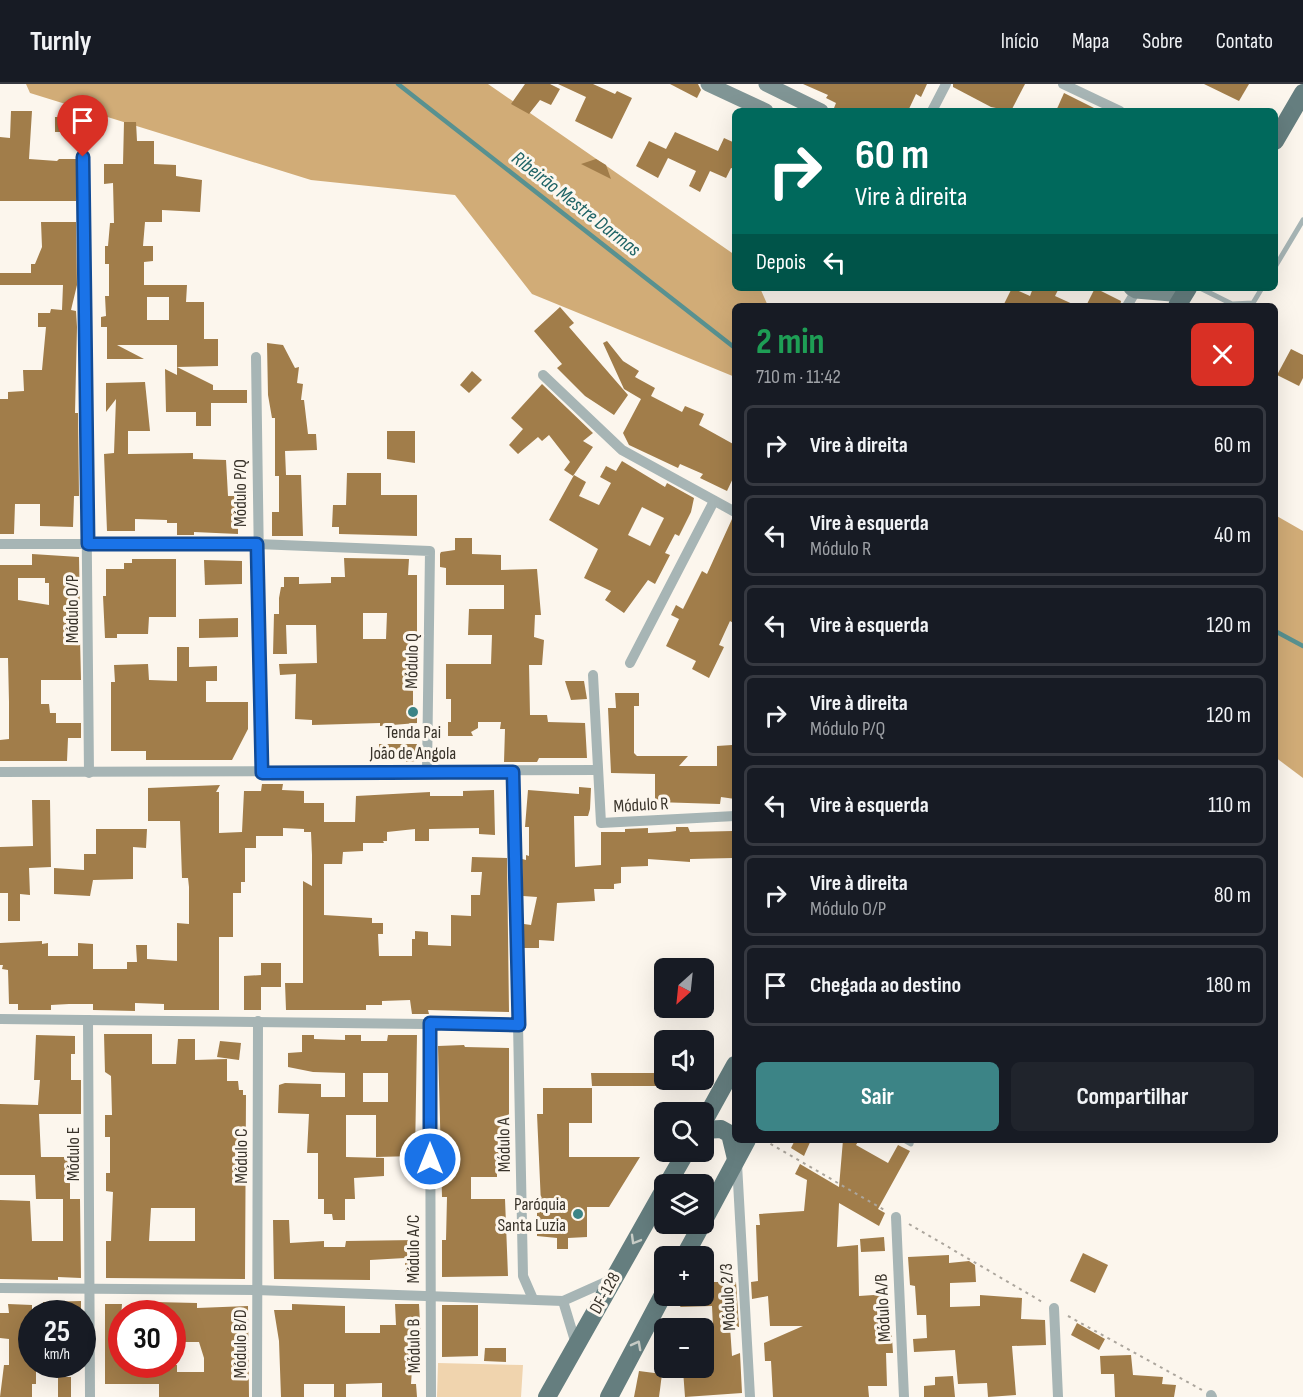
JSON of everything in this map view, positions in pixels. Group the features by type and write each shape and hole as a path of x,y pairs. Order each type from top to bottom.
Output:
{"main road":[{"path":"1278,136 1303,93"},
{"path":"714,1103 732,1070"},
{"path":"714,1129 721,1129 730,1134 732,1142"},
{"path":"732,1143 736,1159"},
{"path":"714,1201 745,1143"},
{"name":"DF-128","path":"547,1397 654,1207"},
{"path":"609,1397 657,1306"}],"street":[{"path":"708,84 759,108"},
{"path":"761,108 766,84 814,108"},
{"path":"934,108 946,84"},
{"path":"1063,84 1114,108"},
{"name":"Módulo O/P","path":"83,157 89,773"},
{"path":"1155,291 1187,294"},
{"name":"Módulo P/Q","path":"256,357 262,773"},
{"path":"543,375 622,450 732,510"},
{"path":"630,663 714,501"},
{"path":"0,544 257,544"},
{"name":"Módulo Q","path":"257,544 430,551 427,772"},
{"path":"0,772 262,773 597,770 593,675"},
{"name":"Módulo R","path":"597,770 601,823 732,816"},
{"path":"0,1019 519,1025 513,772"},
{"name":"Módulo E","path":"88,1020 90,1397"},
{"name":"Módulo C","path":"256,1290 258,1021"},
{"name":"Módulo A/C","path":"430,1023 430,1294"},
{"name":"Módulo A","path":"519,1025 523,1276 533,1299"},
{"name":"Módulo 2/3","path":"736,1159 750,1397"},
{"name":"Módulo A/B","path":"896,1217 904,1397"},
{"path":"0,1288 430,1294 563,1301 614,1277"},
{"name":"Módulo B/D","path":"256,1290 257,1397"},
{"name":"Módulo B","path":"430,1294 431,1397"},
{"path":"563,1301 576,1345"},
{"path":"1054,1308 1058,1397"}],"lane":[{"path":"1278,262 1303,220"},
{"path":"1187,294 1228,303"}],"path":[{"path":"769,1143 1211,1396"}],"shaded area":[{"path":"26,84 488,84 732,253 732,291 761,291 767,303 732,303 732,376 532,294 455,195 311,180 30,93"},
{"path":"1278,517 1303,531 1303,778 1278,759"},
{"path":"438,1363 523,1365 521,1397 437,1397"}],"building":[{"path":"525,84 550,84 560,89 551,105 540,100 529,114 511,104"},
{"path":"558,84 593,84 615,94 617,91 632,98 612,139 575,121 586,97"},
{"path":"670,84 698,84 701,90 697,98"},
{"path":"803,84 927,84 921,97 916,94 909,108 834,108 836,103 826,98 828,95"},
{"path":"953,84 1025,84 1013,108 991,107 953,87"},
{"path":"1204,84 1249,84 1239,101"},
{"path":"1064,93 1094,108 1057,108"},
{"path":"11,111 32,111 29,159 57,161 76,159 76,201 0,201 0,137 10,138"},
{"path":"55,117 75,117 75,132 55,132"},
{"path":"124,122 136,122 137,141 154,141 154,164 176,165 176,176 202,180 200,212 162,210 162,222 145,222 143,246 153,246 153,261 144,262 144,285 187,285 186,302 204,302 204,339 218,339 218,366 177,367 177,345 117,345 144,359 107,359 107,327 101,327 101,317 106,316 105,296 109,296 109,264 105,264 105,246 108,246 110,223 114,223 113,183 104,184 104,164 123,164","holes":["147,297 169,297 169,320 147,320"]},
{"path":"675,132 718,151 724,138 732,142 732,168 726,178 710,171 700,192 689,186 696,171 668,158 658,178 636,166 649,141 666,149"},
{"path":"596,159 606,165 611,179 581,164"},
{"path":"41,222 76,222 77,285 71,310 76,311 77,327 75,413 78,413 79,496 74,496 73,527 40,526 40,504 15,504 14,534 0,534 0,399 8,399 8,392 24,391 23,370 42,370 46,327 38,327 38,313 50,313 51,309 62,310 63,285 0,285 0,273 31,273 31,264 35,264 42,247"},
{"path":"1010,291 1019,291 1030,296 1032,291 1058,291 1055,296 1070,303 1004,303"},
{"path":"1094,291 1101,291 1121,301 1121,303 1088,303"},
{"path":"560,307 574,323 569,327 628,395 614,415 585,396 557,368 562,364 534,331"},
{"path":"607,341 623,361 639,371 635,377 655,388 651,396 682,412 685,406 704,414 699,425 732,443 732,480 727,491 700,478 703,474 680,464 678,468 629,445 623,433 641,399 624,389 603,343"},
{"path":"267,343 283,345 295,368 299,367 297,383 303,384 301,400 304,400 308,434 316,434 317,450 285,451 286,475 301,475 303,536 272,536 272,512 279,512 279,476 275,476 275,418 272,418 268,395"},
{"path":"1291,349 1303,355 1303,378 1299,386 1278,376"},
{"path":"177,367 213,385 213,390 247,390 247,403 211,403 211,426 196,426 196,412 166,412 165,369 177,375"},
{"path":"472,371 482,380 469,393 460,385"},
{"path":"145,382 150,431 128,431 128,454 193,453 193,459 226,460 228,496 248,496 248,509 238,509 238,534 194,532 194,535 177,535 177,523 167,523 167,520 135,519 135,531 107,531 104,454 114,453 116,399 106,412 106,383"},
{"path":"542,384 593,433 583,441 593,447 573,476 564,470 570,462 549,435 542,441 538,437 518,454 509,445 523,429 511,418"},
{"path":"387,431 415,431 415,463 387,459"},
{"path":"622,461 665,487 667,483 694,498 691,512 679,536 675,534 665,553 670,555 655,584 648,580 624,613 605,600 611,591 584,578 598,549 549,520 574,475 586,482 579,496 599,505 611,483 600,477 606,466 616,471","holes":["642,507 664,518 650,546 628,535"]},
{"path":"347,473 381,473 381,495 417,495 417,536 339,534 339,527 332,527 333,505 346,505"},
{"path":"732,519 732,622 730,621 719,645 724,647 709,678 692,669 696,661 666,646 679,619 671,615 676,605 683,609 702,571 707,574"},
{"path":"455,538 472,538 472,554 501,555 501,570 537,569 541,615 535,615 534,637 544,640 542,665 529,665 530,715 547,715 548,722 585,723 587,758 539,758 537,762 504,762 505,729 500,729 501,722 478,722 478,728 471,732 473,736 448,736 448,722 451,722 451,699 446,699 446,664 491,664 492,635 468,635 469,609 504,609 504,585 446,585 446,568 440,567 440,554 455,550"},
{"path":"32,554 79,557 80,617 66,617 67,638 80,639 81,680 41,680 41,704 49,704 50,713 56,713 56,723 81,723 81,738 68,738 67,761 0,761 0,740 9,739 9,702 8,658 0,658 0,565 32,565","holes":["18,578 45,578 45,583 49,583 49,605 18,600"]},
{"path":"344,558 409,559 408,575 417,575 417,639 413,639 413,662 417,662 417,681 413,681 413,710 417,710 417,723 380,726 380,723 312,725 312,720 295,719 296,674 280,675 279,664 317,663 316,625 286,625 287,654 273,654 274,614 279,614 279,598 281,587 284,587 284,577 299,577 299,584 331,583 331,577 345,577","holes":["363,613 387,613 386,639 363,639"]},
{"path":"132,559 176,559 176,617 149,617 148,634 117,634 117,638 105,638 103,596 106,596 106,569 124,569 124,563 132,563"},
{"path":"204,560 242,561 242,584 205,585"},
{"path":"238,618 238,637 199,638 199,619"},
{"path":"177,647 189,647 189,667 217,666 217,681 206,681 206,702 248,702 248,729 232,760 146,760 146,751 111,751 111,682 115,682 114,665 148,664 149,680 177,681"},
{"path":"565,681 584,681 587,699 571,700"},
{"path":"615,693 639,693 639,706 634,706 634,753 637,756 688,756 679,766 717,766 717,746 732,745 732,799 721,797 720,804 655,802 655,774 611,773 608,708 616,708"},
{"path":"379,744 417,744 417,761 406,762 406,757 379,756"},
{"path":"262,784 283,784 282,790 304,791 304,803 324,803 324,822 355,822 356,796 430,792 430,796 463,796 463,791 494,790 495,835 479,834 479,828 429,829 429,841 415,841 415,829 387,832 387,841 383,841 384,843 363,843 363,851 343,852 342,864 324,864 324,915 372,918 372,923 383,923 383,934 378,934 379,956 412,956 412,939 415,939 415,931 428,932 428,945 451,946 451,915 471,916 471,895 480,895 482,872 471,872 472,857 507,858 509,1012 428,1010 429,1014 412,1014 410,1000 382,1001 382,1005 366,1005 366,1010 286,1010 285,983 303,983 303,881 312,886 312,855 311,832 304,832 304,829 283,828 283,836 256,836 256,848 245,848 245,882 241,882 241,893 233,893 233,937 219,937 219,1010 164,1010 164,1004 135,1003 135,1011 93,1010 93,1004 51,1005 51,1010 18,1010 18,1004 9,1004 8,970 2,969 3,965 0,965 0,943 42,941 42,944 48,943 48,956 78,956 78,943 93,944 93,969 127,969 127,962 137,962 136,945 147,945 147,959 177,961 177,923 189,924 189,887 188,878 182,878 180,821 148,821 148,788 220,785 216,792 219,792 219,833 242,832 244,791 261,791"},
{"path":"579,787 591,788 588,816 574,816 575,867 601,865 601,832 625,832 625,829 648,828 648,833 676,831 676,827 688,827 690,832 732,831 732,858 690,859 690,862 648,859 648,866 621,867 621,883 614,884 614,889 594,889 595,901 557,903 554,941 539,940 539,948 524,948 524,924 531,925 537,897 523,896 522,859 526,860 526,855 529,856 529,827 525,827 528,790 579,794"},
{"path":"32,800 50,800 51,867 29,868 30,895 20,894 20,921 8,921 8,893 0,893 0,847 33,846"},
{"path":"96,829 147,829 146,848 133,847 133,879 93,880 90,896 54,894 54,868 84,870 84,854 96,854"},
{"path":"261,963 281,963 281,987 261,987 261,1010 244,1010 244,976 261,975"},
{"path":"104,1034 152,1034 152,1064 176,1064 178,1039 195,1039 195,1060 227,1059 227,1081 238,1081 239,1090 243,1090 243,1095 246,1095 245,1279 106,1278 106,1241 111,1241 113,1192 106,1191 106,1173 110,1173 110,1137 105,1137 105,1115 112,1115 111,1076 105,1072","holes":["151,1208 195,1208 195,1241 149,1241"]},
{"path":"36,1035 75,1036 75,1054 71,1054 71,1080 81,1080 81,1114 39,1114 41,1157 81,1157 81,1174 70,1174 70,1199 36,1199 35,1175 0,1175 0,1104 38,1105 40,1080 34,1080"},
{"path":"302,1035 314,1035 314,1039 345,1040 345,1035 361,1035 361,1041 387,1041 388,1035 417,1035 415,1156 376,1157 376,1115 346,1115 346,1157 384,1158 384,1176 354,1178 355,1199 345,1199 345,1220 333,1220 332,1214 324,1214 324,1199 318,1199 318,1153 307,1153 309,1114 278,1113 279,1085 285,1083 321,1084 321,1097 345,1097 345,1073 313,1072 288,1067 288,1053 302,1052","holes":["363,1073 388,1073 388,1102 363,1102"]},
{"path":"220,1041 241,1043 239,1060 217,1057"},
{"path":"464,1045 465,1047 509,1048 509,1114 504,1125 503,1157 497,1157 497,1177 471,1177 471,1199 505,1199 508,1276 442,1277 442,1240 446,1240 447,1197 442,1197 438,1046"},
{"path":"591,1073 654,1073 654,1086 592,1086"},
{"name":"Paróquia Santa Luzia","path":"543,1088 592,1088 592,1123 569,1123 569,1157 640,1157 609,1207 587,1207 587,1237 568,1238 568,1249 557,1249 557,1238 537,1236 537,1204 541,1204 537,1114 543,1114"},
{"path":"794,1143 810,1143 804,1156 791,1148"},
{"path":"843,1143 857,1143 856,1145 888,1163 898,1145 910,1151 878,1209 885,1213 879,1226 839,1203 837,1247 858,1245 859,1296 889,1294 893,1353 886,1353 887,1386 868,1386 869,1397 773,1397 771,1361 765,1361 764,1343 803,1326 770,1326 768,1296 752,1299 751,1282 758,1281 756,1225 760,1225 759,1214 804,1211 807,1180 795,1174 800,1164 839,1187"},
{"path":"63,1199 80,1199 81,1278 0,1279 0,1200 30,1201 32,1241 63,1241"},
{"path":"273,1220 289,1220 290,1243 324,1241 324,1247 345,1247 346,1241 416,1240 416,1279 405,1279 405,1258 370,1260 370,1280 274,1279"},
{"path":"884,1237 885,1251 861,1252 860,1239"},
{"path":"1083,1253 1108,1265 1095,1293 1070,1281"},
{"path":"949,1255 949,1263 969,1261 975,1265 976,1282 950,1283 950,1307 980,1306 980,1295 1022,1298 1021,1319 1045,1320 1046,1345 1012,1346 1016,1395 988,1397 987,1383 958,1384 955,1350 914,1352 913,1339 927,1338 926,1315 917,1315 915,1286 910,1285 908,1257"},
{"path":"714,1282 736,1282 739,1327 730,1327 732,1356 740,1353 742,1393 685,1397 684,1378 714,1378"},
{"path":"186,1303 197,1303 197,1308 248,1306 249,1397 159,1397 159,1384 105,1384 105,1304 108,1304 108,1378 186,1378 186,1372 204,1372 204,1358 199,1342 186,1342"},
{"path":"8,1304 18,1304 18,1378 36,1378 36,1384 32,1384 32,1397 0,1397 4,1365 9,1365 9,1339 0,1338 0,1313 9,1313"},
{"path":"292,1304 345,1306 345,1333 380,1333 380,1325 396,1325 395,1304 419,1304 421,1342 419,1353 413,1354 411,1384 416,1384 417,1397 382,1397 382,1383 346,1384 346,1397 334,1397 334,1384 304,1384 304,1397 281,1397 279,1341 274,1310 292,1310"},
{"path":"442,1305 478,1305 478,1356 442,1357"},
{"path":"1077,1323 1105,1339 1099,1350 1071,1335"},
{"path":"485,1348 506,1348 506,1362 484,1361"},
{"path":"1131,1355 1133,1375 1163,1377 1162,1384 1176,1385 1174,1397 1115,1397 1114,1374 1101,1374 1100,1356"},
{"path":"639,1371 654,1373 654,1378 661,1378 659,1397 634,1397"},
{"path":"953,1376 955,1397 924,1397 924,1386 935,1385 935,1377"},
{"path":"58,1378 71,1378 71,1397 58,1397"}],"waterway":[{"name":"Ribeirão Mestre Darmas","path":"398,84 732,346"},
{"name":"Ribeirão Mestre Darmas","path":"1278,633 1303,646"}],"place":[{"name":"Tenda Pai João de Angola","path":"413,712"},
{"name":"Paróquia Santa Luzia","path":"578,1214"}],"route":[{"path":"83,157 88,544 257,544 262,773 513,772 519,1025 430,1023 430,1159"}]}
